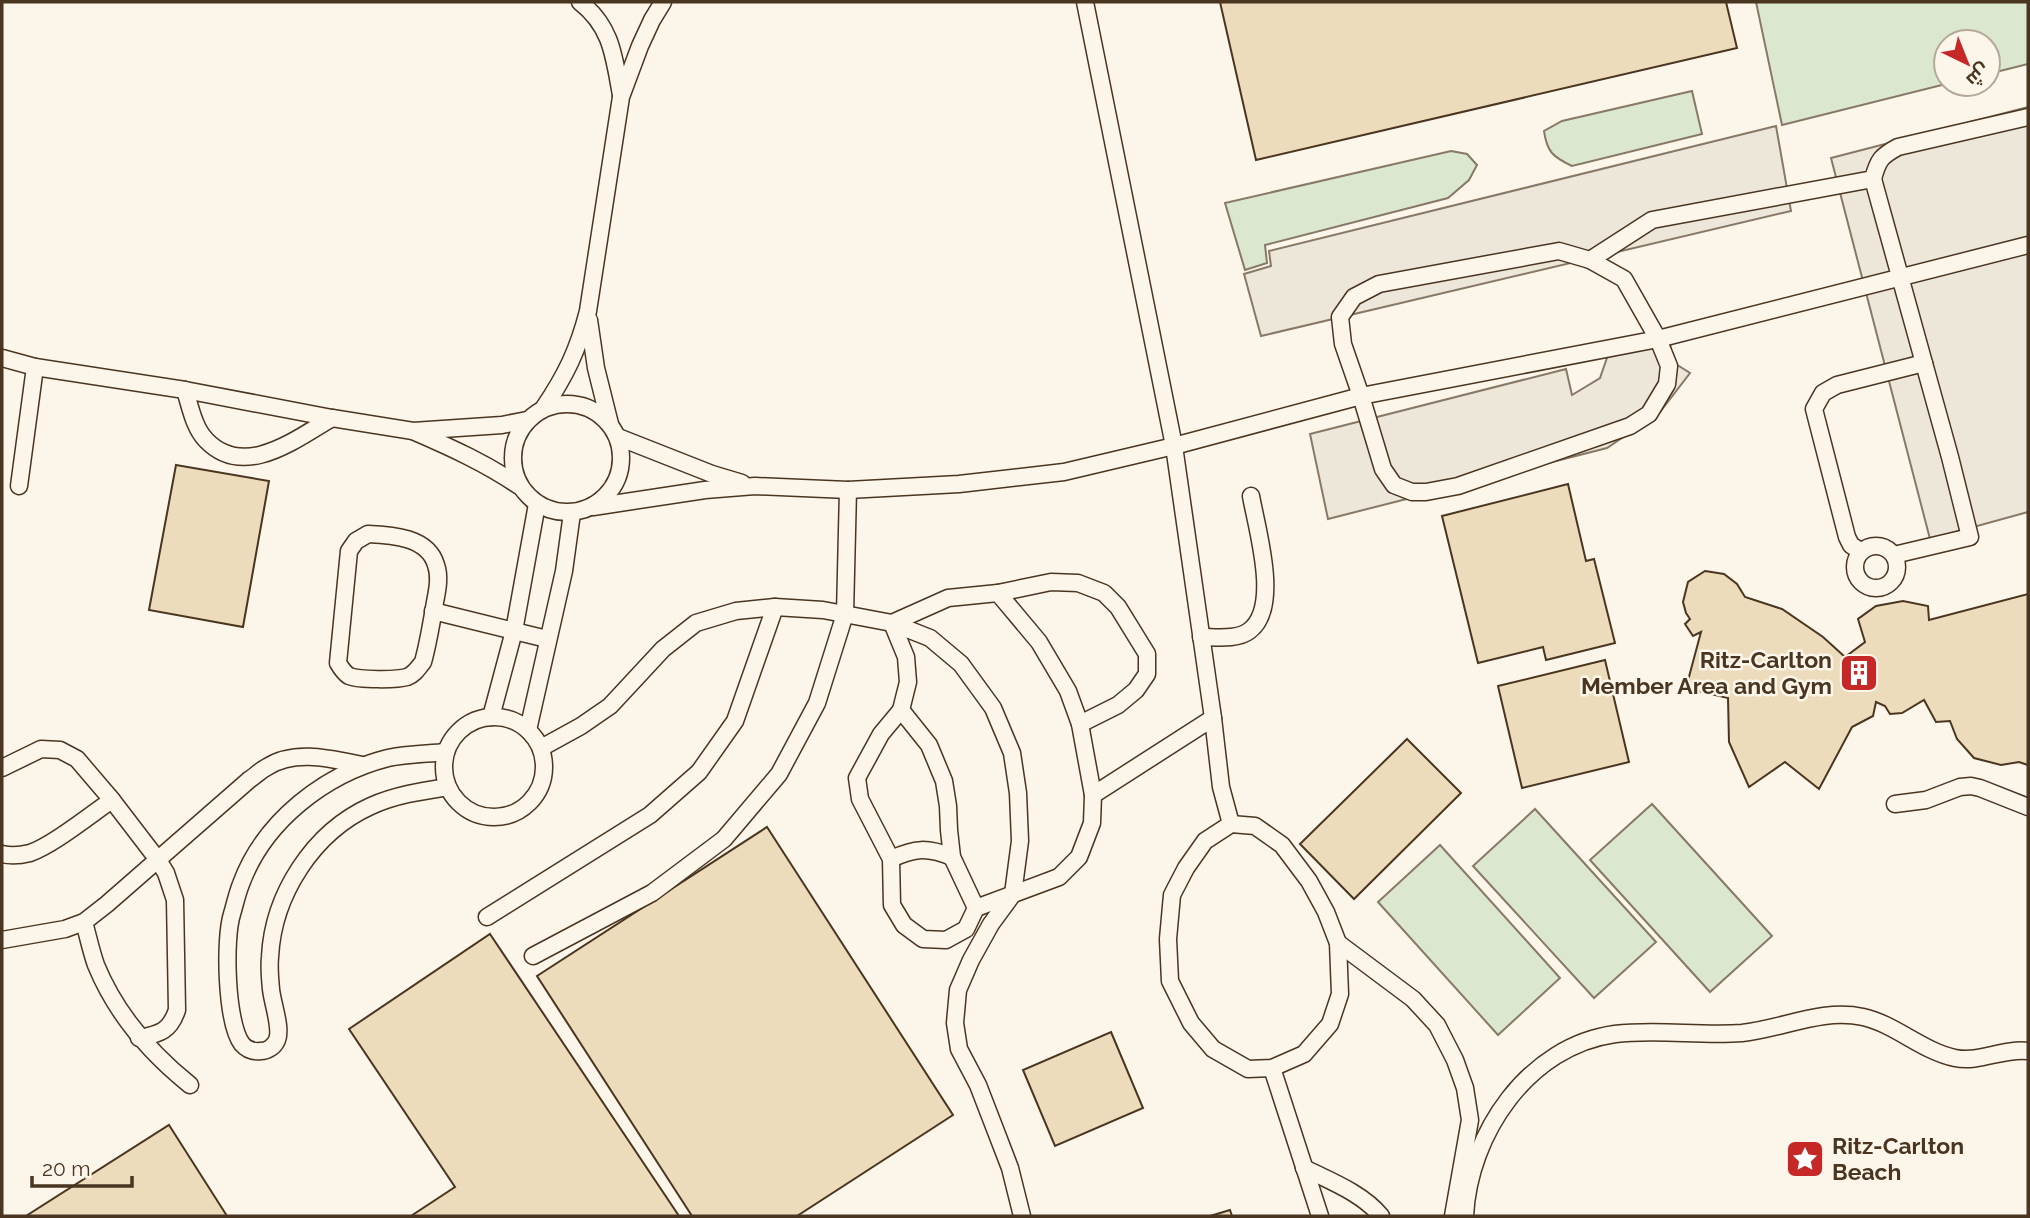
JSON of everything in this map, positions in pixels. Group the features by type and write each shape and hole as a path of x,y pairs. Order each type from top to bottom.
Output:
{"lane":[{"path":"580,2 603,25 612,49 621,97"},
{"path":"543,409 572,362 588,311 621,97 640,46 663,2"},
{"path":"1085,2 1174,446 1221,787 1231,824"},
{"path":"1894,555 1970,537 1873,179 1876,165 1883,155 1898,147 2028,117"},
{"path":"1590,260 1652,220 1873,179"},
{"path":"413,431 495,470 521,488 537,504 554,512 572,513 593,507 705,490 755,486 848,490 959,484 1064,472 1362,396 1658,339 2028,245"},
{"path":"1559,251 1590,260 1624,279 1658,339 1669,366 1667,384 1649,415 1630,426 1458,486 1412,492 1394,485 1383,469 1362,396 1343,344 1340,317 1354,297 1379,285 1559,251"},
{"path":"588,311 596,368 622,457 619,477 609,494 593,507"},
{"path":"2,358 35,367 185,390 413,431 502,425 527,420 543,409 561,404 579,405 597,412 614,430 712,474 755,486"},
{"path":"1860,551 1848,541 1814,409 1823,393 1837,385 1924,363"},
{"path":"19,486 35,367"},
{"path":"185,390 195,421 205,439 222,452 242,458 263,456 332,418"},
{"path":"521,488 513,471 512,453 527,420"},
{"path":"533,956 652,893 724,839 779,774 817,703 845,614 848,490"},
{"path":"1202,636 1236,637 1250,631 1260,618 1266,601 1266,580 1251,496"},
{"path":"491,717 514,631 537,504"},
{"path":"528,730 564,571 572,513"},
{"path":"368,534 402,538 417,542 430,552 437,566 438,583 433,611 423,662 416,672 404,678 391,678 348,676 342,670 338,663 338,654 347,564 349,551 356,541 368,534"},
{"path":"1878,545 1887,548 1894,555 1898,564 1892,582 1874,588 1864,585 1858,579 1854,569 1855,559 1860,551 1878,545"},
{"path":"892,623 948,598 998,593 1051,582 1078,583 1104,593 1118,607 1147,654 1147,674 1136,690 1118,705 1080,724"},
{"path":"892,623 906,657 908,682 901,710 881,734 857,778 860,799 891,859 892,905 904,925 923,939 946,940 966,929 976,908 1059,877 1079,857 1092,823 1093,795 1080,724 1068,691 1039,642 998,593"},
{"path":"487,917 650,815 699,772 735,721 775,607"},
{"path":"541,748 610,706 663,649 696,623 736,611 775,607 823,610 892,623 930,638 961,664 993,708 1012,754 1018,793 1020,841 1013,894 991,924 971,960 958,990 955,1023 959,1049 978,1085 1010,1168 1023,1216"},
{"path":"433,611 547,639"},
{"path":"901,710 929,745 944,781 952,857 976,908"},
{"path":"504,718 517,722 528,730 541,748 544,769 539,789 530,801 513,813 492,817 478,815 466,809 455,799 444,776 446,752 451,741 468,724 479,719 504,718"},
{"path":"1093,795 1213,718"},
{"path":"2,768 41,750 60,750 77,759 158,860 168,879 174,900 177,1010 173,1022 165,1030 139,1038"},
{"path":"446,752 391,757 362,765 316,789 283,818 257,852 242,882 230,919 226,958 237,1033 243,1044 253,1052 266,1051 276,1043 279,1031 271,988 270,956 278,913 294,877 317,846 342,824 370,807 406,794 448,787"},
{"path":"2,940 65,929 84,922 270,765 294,757 362,765"},
{"path":"1895,804 1918,802 1959,787 1971,786 2028,807"},
{"path":"2,854 29,853 49,843 112,800"},
{"path":"1231,824 1255,826 1282,845 1309,881 1326,912 1338,943 1340,994 1330,1024 1304,1054 1272,1068 1248,1069 1213,1049 1191,1023 1170,981 1168,939 1172,895 1186,868 1205,842 1231,824"},
{"path":"891,859 913,850 927,849 952,857"},
{"path":"84,922 96,964 114,1003 139,1038 163,1064 190,1085"},
{"path":"1338,943 1413,999 1437,1025 1455,1060 1465,1088 1470,1120 1453,1216"},
{"path":"1465,1216 1471,1172 1489,1126 1508,1100 1549,1060 1572,1045 1596,1037 1618,1034 1712,1035 1746,1032 1825,1016 1847,1015 1880,1023 1954,1058 1974,1059 2010,1051 2028,1051"},
{"path":"1272,1068 1320,1216"},
{"path":"1470,1120 1489,1126"},
{"path":"1304,1168 1351,1192 1381,1216"}],"green space":[{"path":"1756,2 2028,2 2028,64 2002,70 2002,28 1932,28 1932,88 1782,125"},
{"path":"1692,91 1702,134 1572,166 1556,157 1547,144 1544,131 1562,121"},
{"path":"1451,151 1467,154 1477,165 1469,180 1448,198 1265,245 1267,263 1245,270 1225,203"},
{"path":"1652,804 1772,936 1710,992 1590,860"},
{"path":"1535,809 1656,942 1594,998 1473,866"},
{"path":"1440,845 1560,978 1498,1035 1378,902"}],"shaded area":[{"path":"2028,107 2028,512 1930,539 1831,158"},
{"path":"1776,126 1791,211 1261,336 1244,274 1271,266 1269,251"},
{"path":"1670,334 1671,361 1690,373 1660,412 1607,448 1328,519 1310,434 1566,369 1572,395 1600,378 1610,349"}],"building":[{"path":"1220,2 1726,2 1737,48 1256,160"},
{"path":"176,465 269,481 243,627 149,610"},
{"path":"1568,484 1586,561 1594,559 1615,643 1546,660 1543,647 1478,663 1442,516"},
{"name":"Ritz-Carlton Member Area and Gym","path":"1705,571 1724,574 1737,584 1745,597 1782,609 1823,637 1845,657 1865,642 1858,619 1876,606 1903,601 1928,606 1929,620 2028,594 2028,765 2019,762 2001,765 1974,758 1957,739 1950,721 1936,722 1924,700 1902,713 1890,714 1885,706 1876,702 1873,716 1852,727 1819,789 1785,762 1749,787 1729,742 1728,698 1686,688 1701,632 1693,636 1685,624 1690,619 1683,602 1688,582"},
{"path":"1605,660 1629,762 1522,788 1498,686"},
{"path":"1407,739 1461,793 1354,899 1300,844"},
{"path":"767,827 953,1115 797,1216 692,1216 537,976"},
{"path":"490,934 679,1216 411,1216 455,1187 349,1029"},
{"path":"1111,1032 1143,1108 1055,1146 1023,1070"},
{"path":"169,1125 227,1216 26,1216"},
{"path":"1230,1210 1232,1216 1210,1216"}],"place":[{"name":"Ritz-Carlton Member Area and Gym","path":"1859,673"},
{"name":"Ritz-Carlton Beach","path":"1805,1159"}]}
